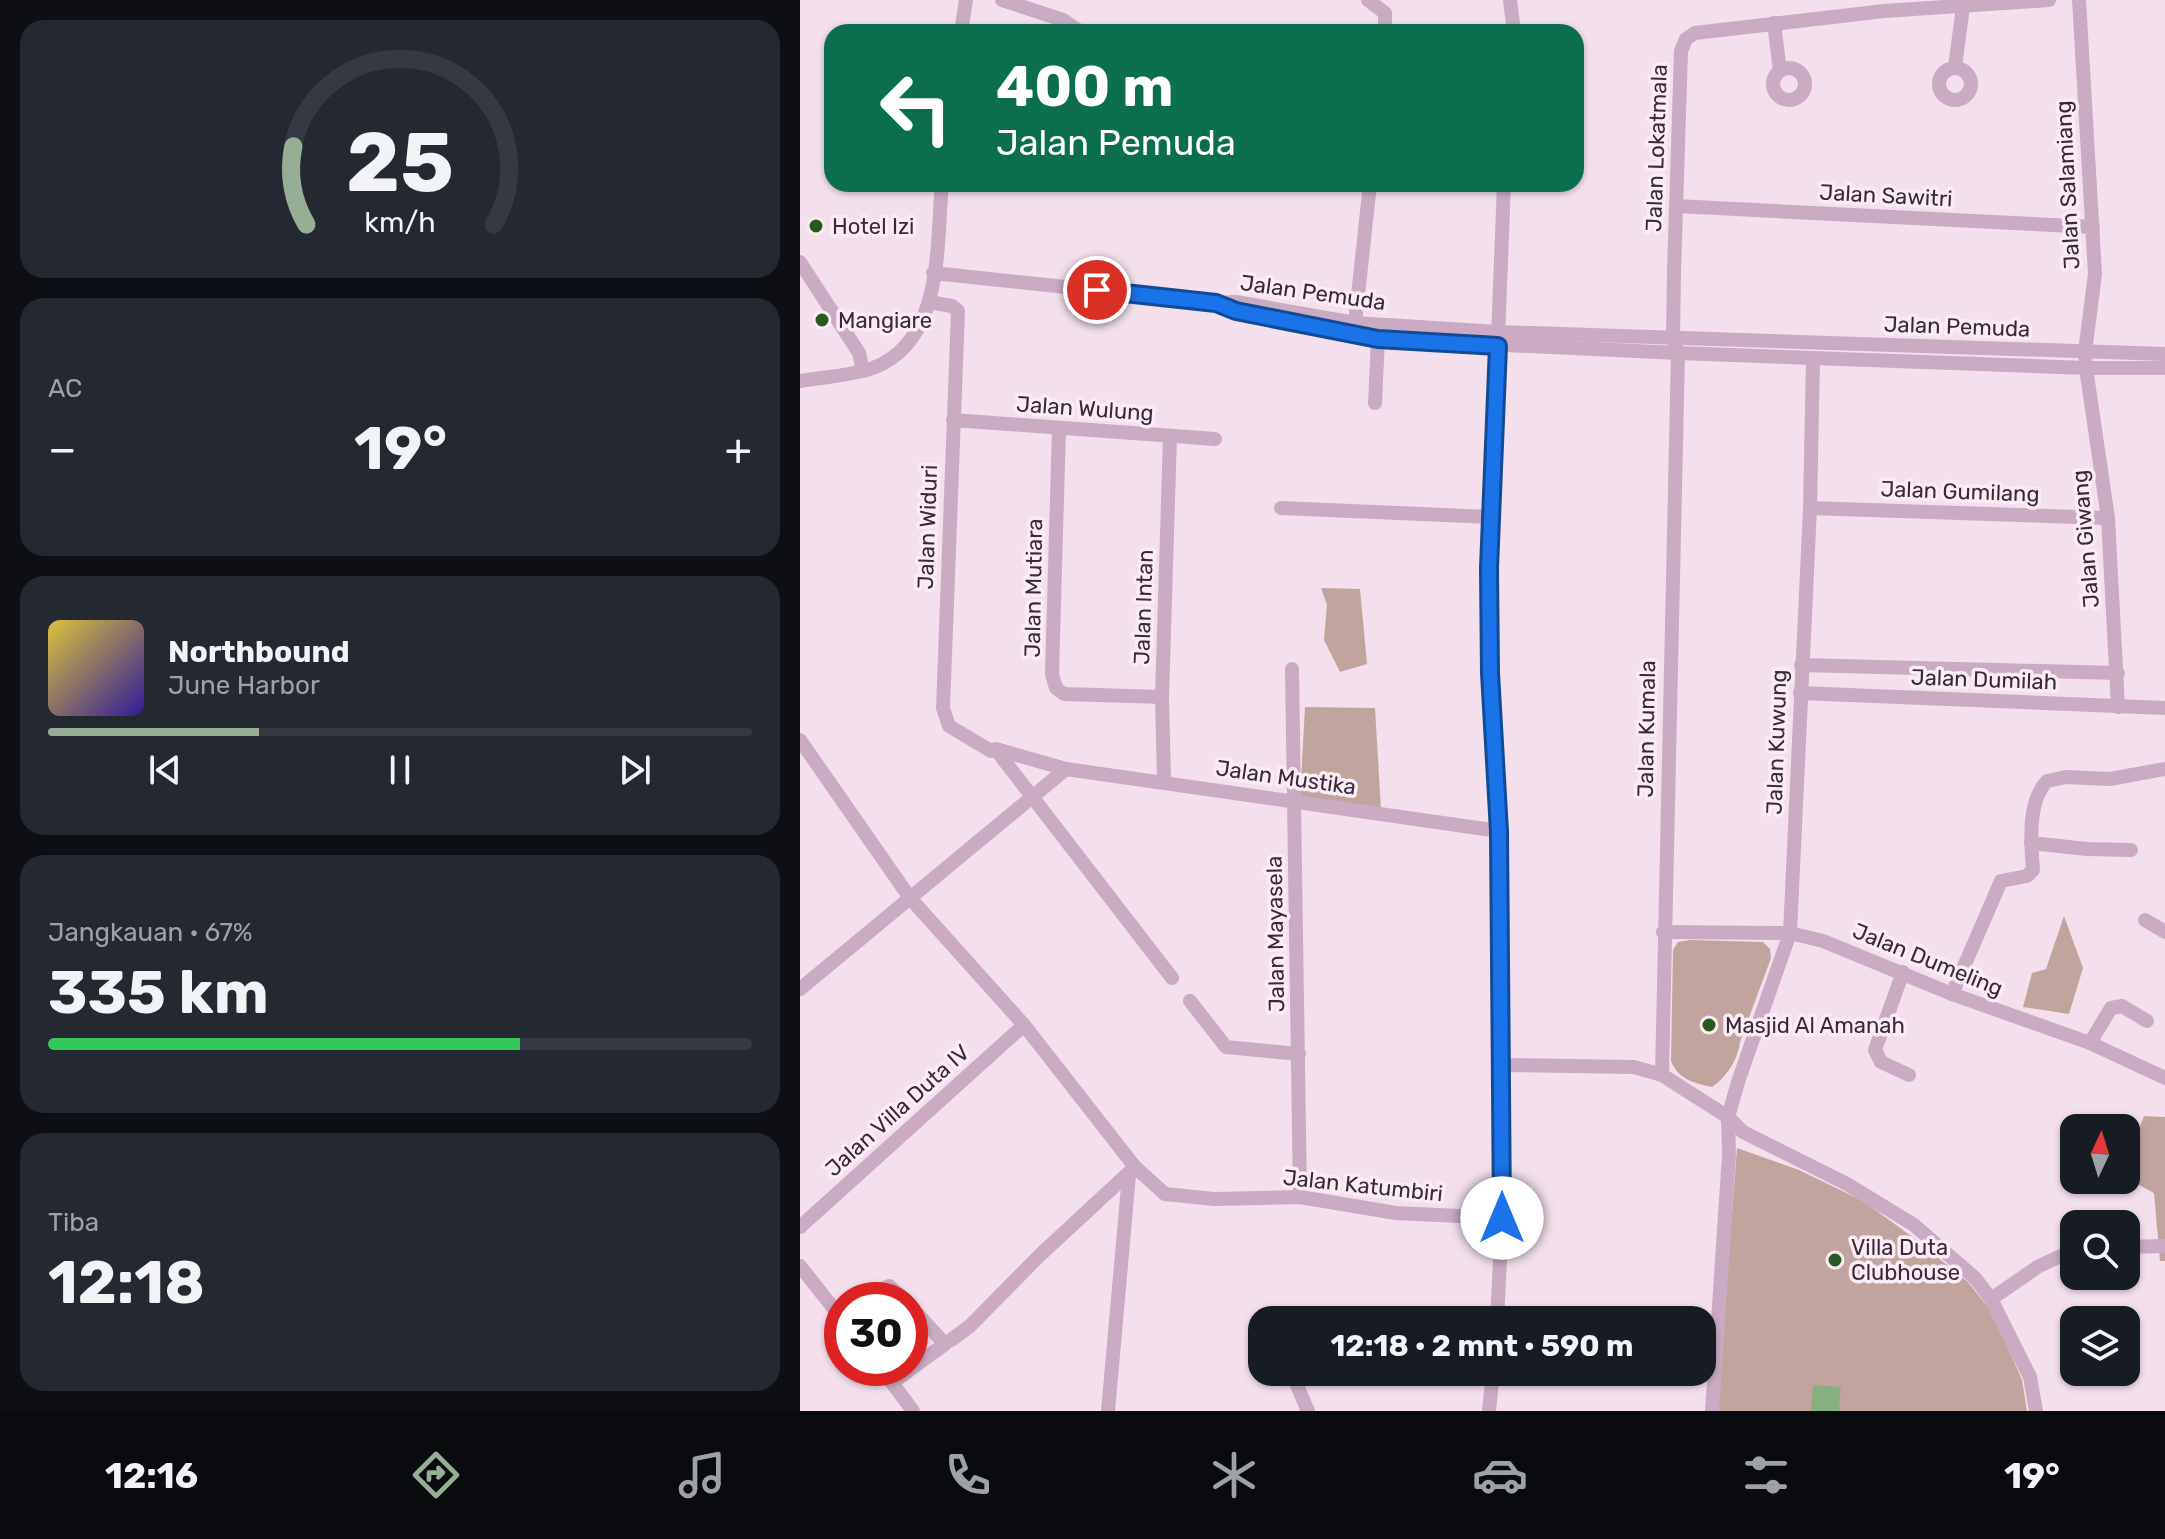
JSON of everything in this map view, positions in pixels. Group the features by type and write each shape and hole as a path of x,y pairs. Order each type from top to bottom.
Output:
{"street":[{"path":"962,24 966,0"},
{"path":"1002,0 1069,24"},
{"path":"1368,0 1385,13 1385,24"},
{"path":"1510,0 1513,24"},
{"name":"Jalan Lokatmala","path":"1677,385 1676,206 1681,51 1686,39 1695,33 1883,6 1963,7 2049,0"},
{"name":"Jalan Salamiang","path":"2079,0 2095,274 2085,352 2086,368"},
{"path":"1955,67 1963,7"},
{"path":"1774,23 1780,71"},
{"path":"800,381 872,368 895,356 914,336 929,302 941,192"},
{"path":"1355,323 1369,192"},
{"path":"1498,1306 1502,1218 1502,1065 1499,831 1490,673 1491,517 1504,192"},
{"name":"Jalan Sawitri","path":"1676,206 2093,227"},
{"path":"800,262 872,368"},
{"path":"933,273 1216,303"},
{"name":"Jalan Widuri","path":"929,302 952,306 958,311 943,708 949,726 996,753"},
{"name":"Jalan Pemuda","path":"1216,303 1236,302 1355,323 1498,339"},
{"name":"Jalan Pemuda","path":"1216,303 1236,311 1378,339 2165,354"},
{"path":"1375,403 1378,339"},
{"name":"Jalan Pemuda","path":"1676,346 1813,358 2165,368"},
{"name":"Jalan Kuwung","path":"1712,1411 1727,1199 1728,1117 1790,933 1810,508 1813,358"},
{"name":"Jalan Giwang","path":"2086,368 2108,518 2118,707"},
{"name":"Jalan Kumala","path":"1662,1075 1677,385"},
{"name":"Jalan Wulung","path":"953,420 1215,439"},
{"name":"Jalan Mutiara","path":"1059,428 1052,674 1056,688 1064,694 1162,697"},
{"name":"Jalan Intan","path":"1164,780 1162,697 1170,436"},
{"path":"1281,508 1491,517"},
{"name":"Jalan Gumilang","path":"1810,508 2108,518"},
{"name":"Jalan Dumilah","path":"1801,665 2118,673"},
{"name":"Jalan Mayasela","path":"1292,669 1300,1197"},
{"name":"Jalan Dumilah","path":"1800,693 2165,708"},
{"name":"Jalan Katumbiri","path":"803,749 910,898 1024,1025 1132,1171 1165,1194 1214,1199 1300,1197 1396,1213 1502,1218"},
{"name":"Jalan Mustika","path":"996,753 996,749 1066,769 1499,831"},
{"path":"996,753 1172,978"},
{"path":"800,989 1066,769"},
{"path":"1952,994 2001,881 2027,876 2033,870 2031,843 2039,793 2047,781 2066,777 2110,779 2165,769"},
{"path":"2031,843 2131,850"},
{"path":"2145,920 2165,932"},
{"name":"Jalan Dumeling","path":"1663,932 1790,933 1823,941 1952,994 2090,1043 2165,1078"},
{"path":"1903,972 1875,1050 1881,1062 1909,1075"},
{"path":"1190,1001 1226,1047 1299,1054"},
{"path":"2090,1043 2111,1008 2122,1006 2147,1021"},
{"name":"Jalan Villa Duta IV","path":"800,1227 1024,1025"},
{"path":"1502,1065 1634,1067 1662,1075 1728,1117 1743,1132 1847,1184 1914,1225 1975,1278 1991,1299 2030,1377 2036,1411"},
{"path":"928,1357 970,1326 1039,1256 1132,1171"},
{"path":"1108,1411 1132,1171"},
{"path":"2140,1247 2165,1246"},
{"path":"1991,1299 2039,1266 2060,1256"},
{"path":"800,1266 824,1295"},
{"path":"928,1323 948,1342"},
{"path":"896,1386 913,1411"},
{"path":"1297,1386 1308,1411"},
{"path":"1489,1411 1492,1386"}],"shaded area":[{"path":"1321,588 1360,589 1367,664 1340,672 1324,640 1327,605"},
{"path":"1305,707 1375,708 1381,810 1300,800"},
{"path":"2064,916 2083,968 2069,1014 2023,1007 2032,973 2046,969"},
{"path":"1678,942 1763,942 1770,949 1771,958 1737,1055 1727,1073 1712,1087 1687,1079 1671,1061 1673,950"},
{"path":"2144,1116 2165,1117 2165,1261 2160,1261 2154,1193 2140,1186 2140,1127"},
{"name":"Villa Duta Clubhouse","path":"1737,1148 1799,1170 1863,1201 1968,1282 1994,1315 2022,1380 2027,1411 1717,1411"},
{"path":"1813,1385 1841,1387 1839,1411 1811,1411"}],"place":[{"name":"Hotel Izi","path":"816,226"},
{"name":"Mangiare","path":"822,320"},
{"name":"Masjid Al Amanah","path":"1709,1025"},
{"name":"Villa Duta Clubhouse","path":"1835,1260"}],"route":[{"path":"1097,290 1216,303 1236,311 1378,339 1498,346 1489,568 1490,673 1499,831 1502,1218"}]}
